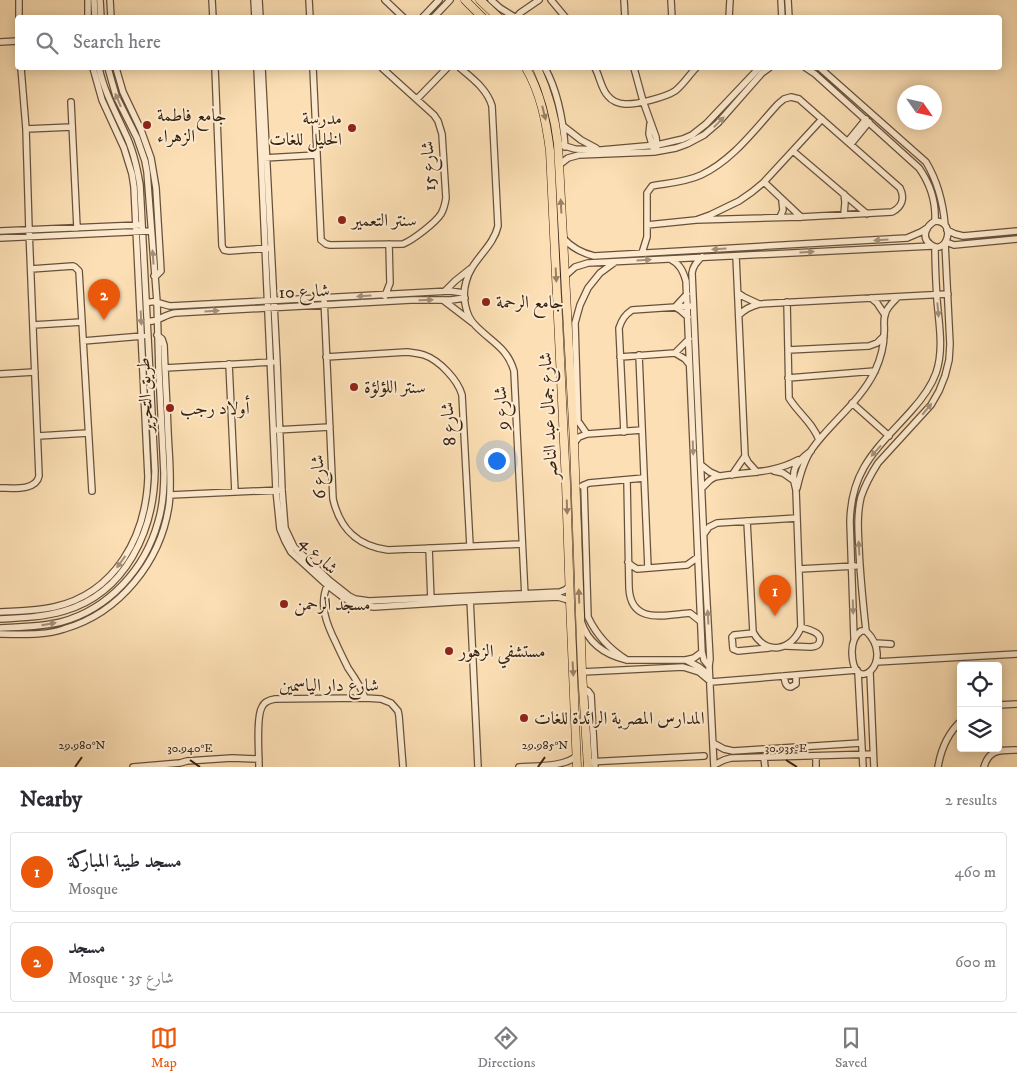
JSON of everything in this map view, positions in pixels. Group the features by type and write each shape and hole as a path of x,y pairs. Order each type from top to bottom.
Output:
{"main road":[{"path":"465,0 480,15"},
{"path":"480,0 496,15"},
{"name":"شارع جمال عبد الناصر","path":"527,70 538,91 550,151 577,767"},
{"name":"شارع جمال عبد الناصر","path":"538,70 551,104 561,145 559,165 574,443 582,672 591,764"},
{"path":"560,362 569,361"},
{"path":"561,380 566,378 570,380"}],"street":[{"path":"19,0 19,15"},
{"path":"88,0 88,15"},
{"path":"94,0 95,15"},
{"path":"100,0 101,15"},
{"path":"110,0 111,15"},
{"path":"212,0 213,15"},
{"path":"254,0 255,15"},
{"path":"259,0 260,15"},
{"path":"309,0 310,15"},
{"path":"385,0 401,15"},
{"path":"425,15 438,0"},
{"path":"436,15 450,0"},
{"path":"491,0 511,15"},
{"path":"518,15 539,0"},
{"path":"551,0 564,15"},
{"path":"624,0 625,15"},
{"path":"671,0 672,15"},
{"path":"729,15 730,0"},
{"path":"781,0 782,15"},
{"path":"788,0 789,15"},
{"path":"0,42 15,41"},
{"path":"0,488 30,487 36,484 39,476 22,70"},
{"path":"0,612 53,607 67,603 80,598 104,582 130,548 138,532 144,515 148,492 145,336 139,228 134,187 124,148 102,100 93,70"},
{"name":"طريق التحرير","path":"0,619 36,617 65,611 97,595 112,583 133,558 147,525 152,505 155,484 145,336 148,321 147,302 139,228 140,185 130,146 106,92 100,70"},
{"name":"طريق التحرير","path":"0,628 37,626 59,622 91,610 110,598 140,564 155,533 161,511 166,456 148,172 137,138 116,96 109,70"},
{"path":"117,70 123,92 146,144 154,173 161,271 154,276"},
{"path":"215,70 222,246 224,250 228,251 268,248"},
{"path":"257,70 264,158"},
{"path":"262,70 264,158"},
{"path":"264,158 317,155 313,70"},
{"name":"شارع 15","path":"317,155 321,240 323,242 330,245 403,244 414,239 438,218 445,205 446,198 440,127 434,115 384,70"},
{"path":"417,99 445,70"},
{"path":"462,70 486,93 492,106 498,226 497,233 491,244 472,268 466,280 465,295"},
{"path":"545,70 558,100 563,126 561,145 585,152 655,148 684,139 699,130 713,118 757,70"},
{"path":"597,70 604,92 612,100 623,104 665,96 683,84 694,70"},
{"path":"635,70 650,124 655,134 655,148"},
{"path":"687,70 689,75"},
{"path":"559,165 568,158 585,152 676,148 687,144 711,129 766,70"},
{"path":"809,70 919,168 928,182 933,198 934,221"},
{"path":"562,237 573,247 595,259 615,262 939,247 948,236 941,196 935,178 926,162 822,70"},
{"path":"642,253 647,237 647,225 647,193 650,188 700,175 723,162 784,99 791,97 799,99 900,188 902,192 902,202 892,212 696,220 647,225"},
{"path":"71,102 77,228"},
{"path":"125,116 133,112"},
{"path":"696,220 739,201 752,192 764,182 822,119"},
{"path":"113,124 119,120"},
{"path":"849,143 868,121"},
{"path":"563,126 581,140 601,150"},
{"path":"26,130 72,127"},
{"path":"793,151 867,214"},
{"name":"شارع 4","path":"264,158 279,490 284,522 291,541 329,583 349,596 362,600 431,601 525,596 558,597 570,601"},
{"path":"764,182 802,217"},
{"path":"844,194 844,215"},
{"path":"780,217 783,210 781,199"},
{"path":"934,221 940,222 955,234 963,236 1017,231"},
{"path":"565,276 581,264 595,259 642,253 907,238 921,232 934,221"},
{"path":"0,238 151,227"},
{"path":"0,231 139,228"},
{"path":"927,228 927,241 934,246"},
{"path":"647,237 654,252"},
{"path":"945,242 954,244 1017,239"},
{"path":"874,767 870,672 876,662 877,651 873,638 866,631 860,566 859,509 866,485 878,463 931,405 945,376 950,344 945,242"},
{"path":"384,302 390,283 389,244"},
{"path":"862,767 858,671 852,656 854,638 850,508 852,494 862,468 920,400 936,374 940,344 934,246"},
{"path":"756,247 756,254"},
{"path":"736,256 745,456 757,472"},
{"path":"702,257 693,267 688,317 698,557 702,566"},
{"path":"670,259 681,267 686,281 690,306 701,465 704,534 702,566 710,659 714,766 728,759 873,754"},
{"path":"587,434 578,421 575,323 580,305 588,288 600,273 615,262"},
{"path":"30,269 73,266 78,268 92,491"},
{"path":"445,291 472,268"},
{"path":"390,283 397,294 398,301"},
{"name":"شارع 10","path":"147,302 157,302 170,306 445,291 455,291 465,295"},
{"path":"738,293 759,304"},
{"path":"675,307 687,294"},
{"path":"739,315 752,306 759,304 948,294"},
{"name":"شارع 10","path":"148,321 153,322 166,315 175,313 451,300 465,295"},
{"name":"شارع 9","path":"465,295 468,312 474,324 506,353 514,371 525,596"},
{"path":"796,490 802,470 811,451 869,383 880,357 884,336 884,315 898,297"},
{"name":"شارع 6","path":"324,298 333,499 336,511 348,531 361,541 378,549 388,550 522,544"},
{"path":"871,298 877,303 884,315"},
{"path":"443,300 474,324"},
{"path":"787,302 789,398 796,409 812,426 819,440"},
{"path":"624,432 619,328 621,320 632,310 690,306"},
{"path":"675,307 688,317"},
{"path":"33,325 82,322"},
{"path":"0,634 53,632 89,620 124,594 142,572 155,551 166,519 170,495 166,456 164,342 157,335"},
{"path":"83,341 145,336"},
{"path":"788,350 869,346 877,343 884,336"},
{"path":"675,353 689,339"},
{"path":"869,346 876,350 880,357"},
{"name":"شارع 8","path":"326,357 417,353 431,358 456,381 462,396 470,546"},
{"path":"620,356 675,353 690,364"},
{"path":"639,355 648,568"},
{"path":"165,368 274,362"},
{"path":"229,364 235,492"},
{"path":"788,378 875,371"},
{"path":"0,374 35,372"},
{"path":"852,403 889,436"},
{"path":"276,430 330,427"},
{"path":"573,428 587,434 642,430"},
{"path":"38,436 88,433"},
{"path":"574,443 579,437 587,434"},
{"path":"702,488 710,480 721,476 784,467 799,460 811,451"},
{"path":"732,475 745,456"},
{"path":"786,646 793,642 801,627 796,490 793,480 793,472 799,460"},
{"path":"701,465 710,472 721,476"},
{"path":"772,470 793,480"},
{"path":"576,491 589,483 644,478"},
{"path":"627,480 628,562 631,603 635,609 648,616 690,613 700,621"},
{"path":"584,485 588,617 593,628 604,642 627,660"},
{"path":"170,495 279,490"},
{"path":"702,513 716,523"},
{"path":"704,534 709,527 716,523 797,518"},
{"path":"747,521 753,633 764,646 773,648"},
{"path":"429,548 431,601"},
{"path":"146,550 155,551"},
{"path":"628,562 637,569 687,565 698,557"},
{"path":"687,565 698,573"},
{"path":"702,566 698,573 702,652 704,660 709,666"},
{"path":"799,569 860,566"},
{"path":"629,577 637,569"},
{"path":"329,583 325,593 324,611 328,628 343,659 359,682 365,698"},
{"name":"شارع 4","path":"525,596 560,592 569,587"},
{"path":"470,598 478,767"},
{"path":"690,613 700,602"},
{"path":"580,617 587,635 600,649 608,654 627,660 686,660 694,658 702,652"},
{"path":"753,633 734,635 732,637 734,649 738,651 786,646 811,647 819,644 819,635 816,632 801,627"},
{"path":"854,638 861,631 866,631"},
{"path":"875,643 891,644"},
{"path":"876,662 1017,654"},
{"path":"686,660 699,667 711,679"},
{"path":"582,672 683,667 699,672 711,679 858,671 866,674 870,672"},
{"path":"784,676 788,687 792,687 796,684 796,674"},
{"name":"شارع دار الياسمين","path":"259,767 259,715 266,702 274,699 365,698 387,700 398,711 403,767"},
{"path":"1002,705 1017,704"},
{"path":"938,767 944,744 950,733 957,726"},
{"path":"713,743 733,751 861,743"},
{"path":"803,747 804,756"},
{"path":"984,767 986,760 995,752 1000,750 1017,750"},
{"path":"519,767 563,765 577,755"},
{"path":"591,764 704,756"},
{"path":"816,756 816,767"},
{"path":"134,767 232,758 259,759"},
{"path":"764,758 765,767"}],"place":[{"name":"جامع فاطمة الزهراء","path":"147,125"},
{"name":"مدرسة الخليل للغات","path":"352,128"},
{"name":"سنتر التعمير","path":"342,220"},
{"name":"جامع الرحمة","path":"486,302"},
{"name":"مسجد","path":"104,320"},
{"name":"سنتر اللؤلؤة","path":"354,387"},
{"name":"أولاد رجب","path":"170,408"},
{"name":"مسجد الرحمن","path":"284,604"},
{"name":"مسجد طيبة المباركة","path":"775,616"},
{"name":"مستشفي الزهور","path":"449,651"},
{"name":"المدارس المصرية الرائدة للغات","path":"524,718"}]}
